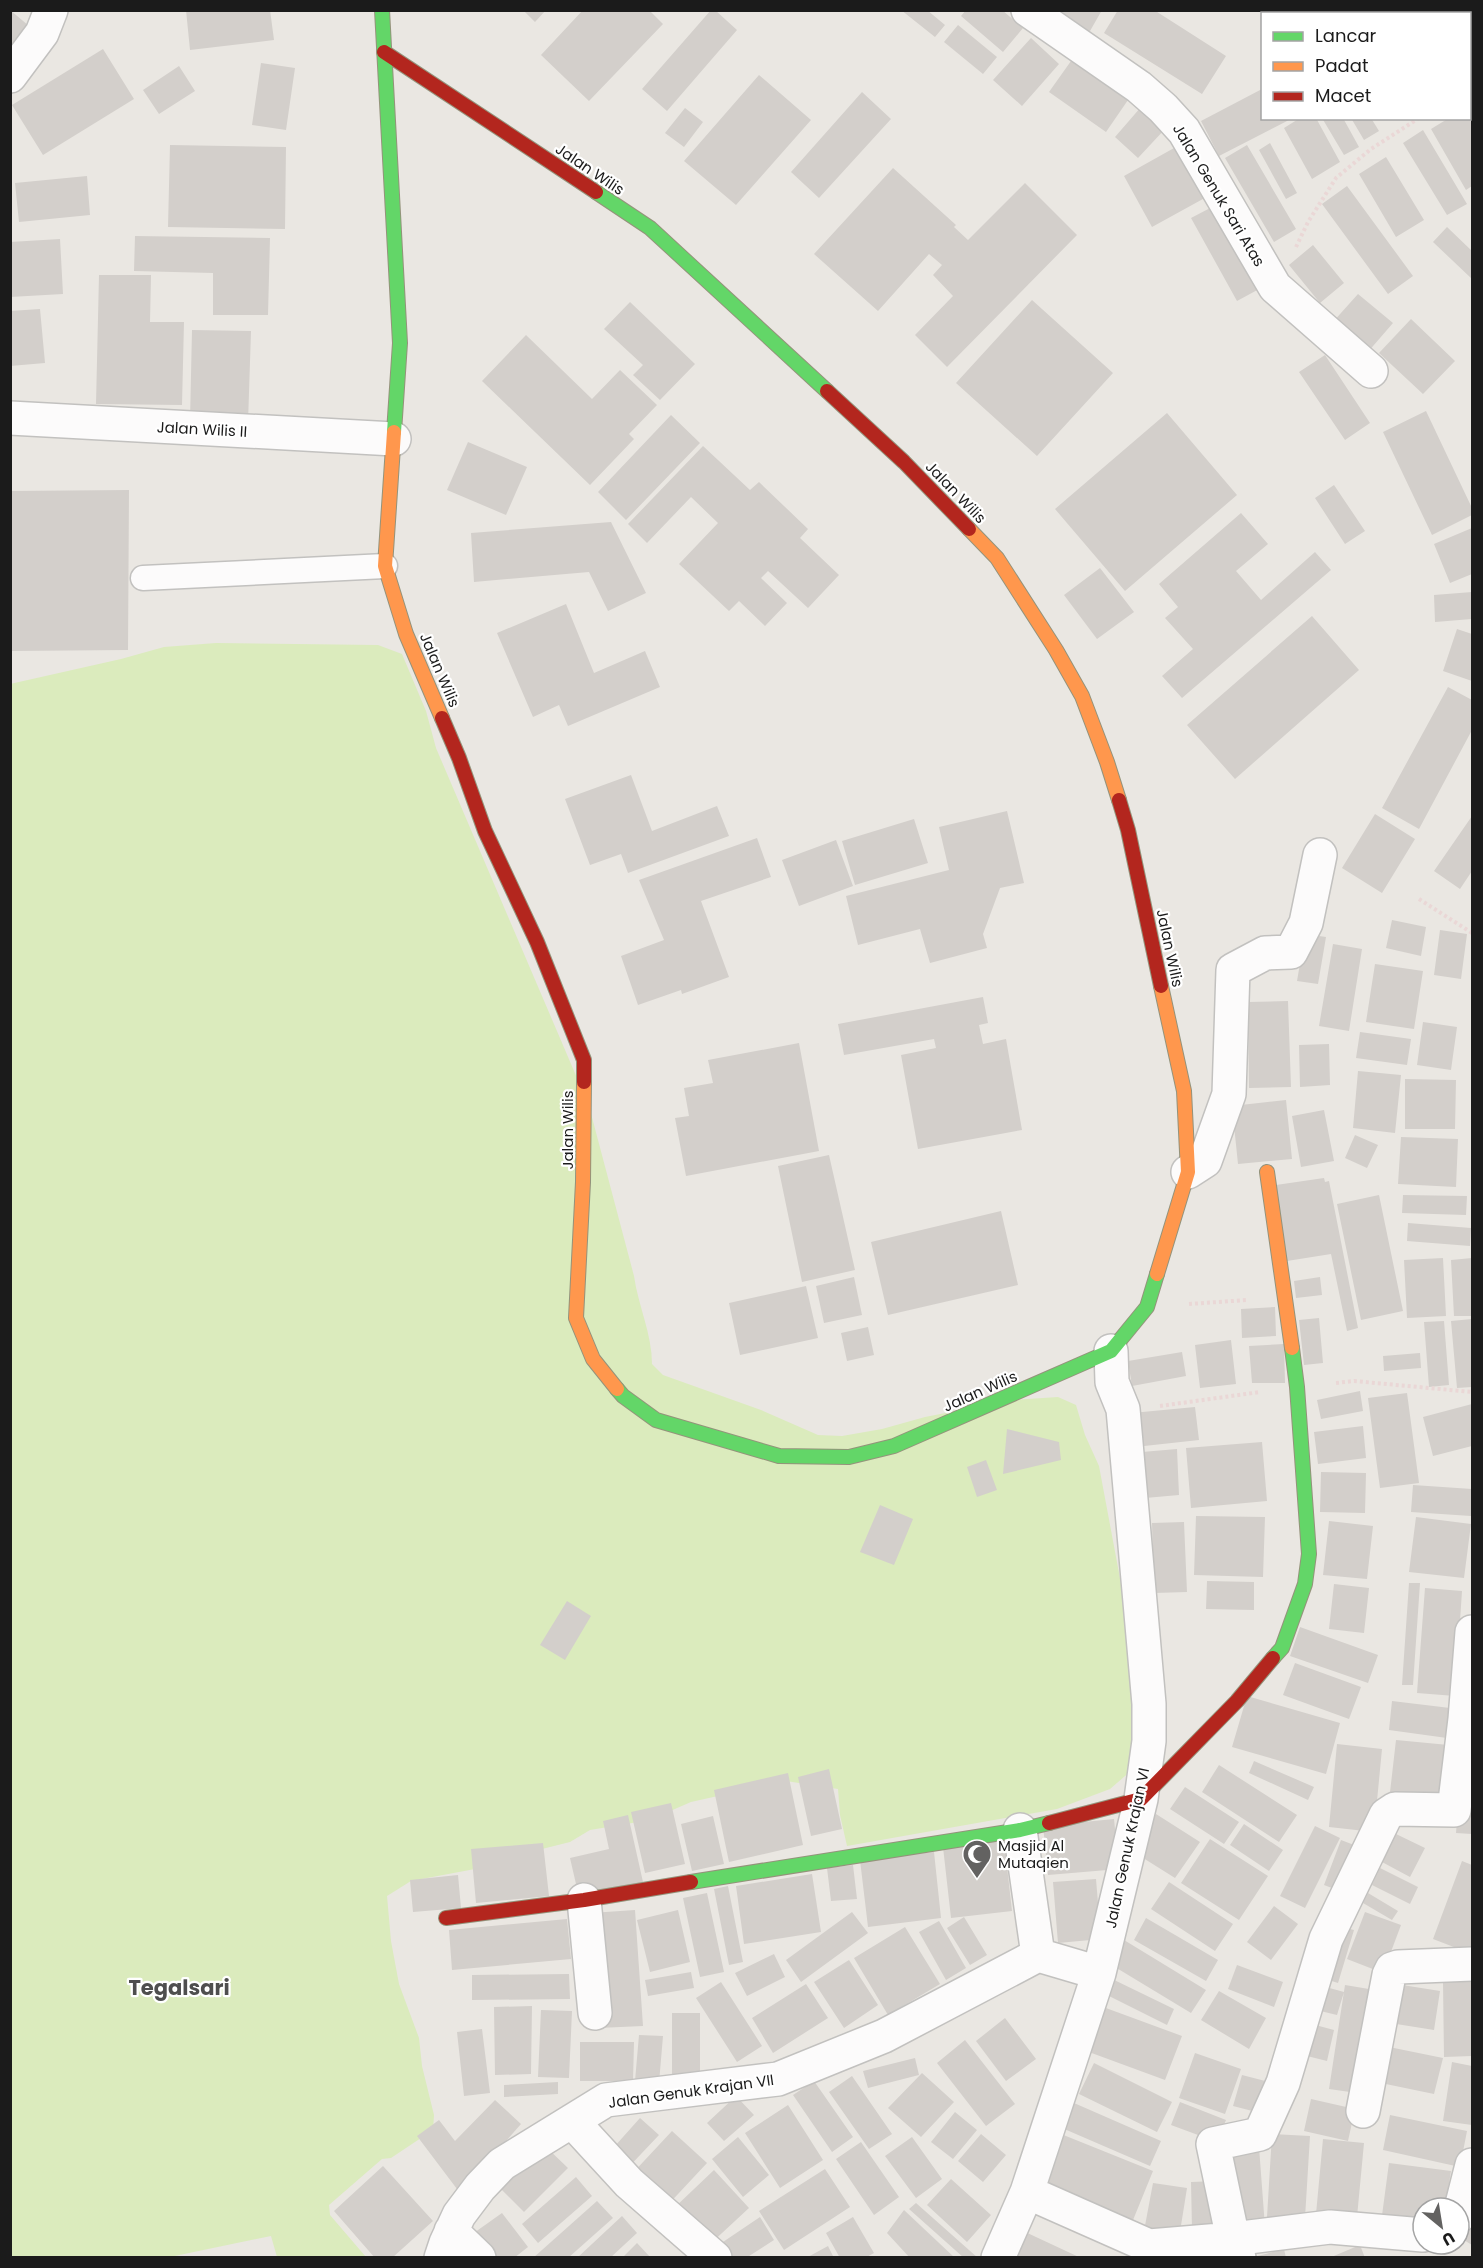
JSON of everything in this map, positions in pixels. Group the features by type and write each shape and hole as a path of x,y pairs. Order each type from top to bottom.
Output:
{"street":[{"path":"10,76 42,33 51,10"},
{"name":"Jalan Wilis","path":"382,10 384,52 400,343 386,566 406,634 459,758 485,831 537,942 584,1060 583,1182 576,1318 593,1359 622,1396 656,1420 779,1456 849,1458 894,1446 1111,1351 1147,1307 1188,1172 1184,1091 1128,830 1107,762 1082,696 1056,650 997,558 904,462 650,228 384,52"},
{"name":"Jalan Genuk Sari Atas","path":"1028,10 1139,87 1163,108 1184,131 1275,287 1371,371"},
{"name":"Jalan Wilis II","path":"10,418 394,439"},
{"path":"1188,1172 1205,1161 1229,1094 1233,970 1265,952 1291,952 1306,923 1320,855"},
{"path":"446,1918 584,1900 800,1863 1020,1830 1141,1799 1237,1701 1282,1648 1305,1584 1309,1554 1297,1387 1267,1172"},
{"name":"Jalan Genuk Krajan VI","path":"998,2258 1027,2192 1099,1973 1141,1799 1149,1741 1149,1704 1123,1409 1112,1382 1111,1351"},
{"path":"1236,2248 1213,2144 1260,2134 1283,2083 1326,1939 1386,1815 1395,1809 1454,1810 1473,1632"},
{"path":"1020,1830 1038,1955 1099,1973"},
{"path":"584,1900 595,2013"},
{"name":"Jalan Genuk Krajan VII","path":"446,2244 459,2215 480,2187 502,2164 606,2100 778,2079 884,2036 1038,1955"},
{"path":"1363,2111 1392,1969 1473,1964"},
{"path":"572,2121 629,2183 715,2258"},
{"path":"1464,2196 1473,2165"},
{"path":"1027,2192 1149,2252 1236,2248 1330,2228 1411,2234"},
{"path":"446,2244 479,2258"}],"lane":[{"path":"143,578 386,566"}],"path":[{"path":"1275,287 1308,222 1336,178 1371,149 1416,120"},
{"path":"1419,899 1473,933"},
{"path":"1147,1307 1284,1298"},
{"path":"1123,1409 1165,1406 1354,1381 1473,1392"}],"green space":[{"path":"216,643 378,645 402,654 426,711 436,748 589,1106 634,1276 652,1364 663,1375 761,1410 818,1435 842,1436 882,1429 925,1417 1012,1400 1058,1397 1076,1405 1085,1435 1099,1466 1122,1589 1134,1688 1132,1770 1110,1789 1057,1809 847,1846 840,1815 838,1789 786,1781 691,1802 638,1822 590,1830 570,1842 542,1849 507,1863 411,1881 387,1896 391,1941 399,1984 419,2038 422,2066 434,2115 433,2130 391,2158 382,2159 329,2205 330,2215 366,2257 277,2257 271,2236 170,2257 11,2257 10,684 164,647"}],"building":[{"path":"10,10 35,31 10,57"},
{"path":"186,10 270,10 274,40 190,50"},
{"path":"523,10 546,10 535,22"},
{"path":"583,10 649,10 663,24 589,101 541,55"},
{"path":"711,10 715,10 737,30 667,111 642,89"},
{"path":"901,10 927,10 945,25 935,37"},
{"path":"966,10 1002,10 1023,28 1003,52 961,16"},
{"path":"1053,10 1102,10 1086,38"},
{"path":"1118,10 1154,10 1226,56 1202,94 1104,33"},
{"path":"1330,10 1411,10 1410,12 1329,12"},
{"path":"958,25 997,57 983,74 944,42"},
{"path":"1031,38 1059,64 1022,106 993,80"},
{"path":"103,49 134,99 43,155 12,105"},
{"path":"1071,61 1128,100 1106,132 1049,92"},
{"path":"261,63 295,68 286,130 252,125"},
{"path":"179,66 195,91 159,114 143,90"},
{"path":"759,75 811,120 736,205 684,161"},
{"path":"1261,90 1261,120 1289,120 1219,156 1201,121"},
{"path":"862,92 891,119 819,198 791,172"},
{"path":"1141,107 1165,129 1138,158 1115,137"},
{"path":"685,108 703,122 684,147 665,133"},
{"path":"1297,120 1317,120 1340,162 1312,179 1284,128"},
{"path":"1323,120 1344,120 1359,147 1344,155"},
{"path":"1352,120 1372,120 1379,131 1364,140"},
{"path":"1446,120 1470,120 1472,124 1472,186 1466,190 1431,129"},
{"path":"1423,130 1467,204 1447,215 1403,143"},
{"path":"1183,143 1212,194 1152,227 1124,176"},
{"path":"1270,143 1297,193 1286,199 1259,150"},
{"path":"170,145 286,147 285,229 168,227"},
{"path":"1247,145 1296,229 1274,242 1225,158"},
{"path":"1386,157 1424,220 1396,237 1359,174"},
{"path":"893,168 956,225 954,227 968,240 1025,183 1077,235 947,367 915,335 953,296 933,275 942,265 929,254 878,311 814,254"},
{"path":"87,176 90,215 19,222 15,183"},
{"path":"1347,186 1413,276 1388,294 1322,204"},
{"path":"1214,206 1261,288 1237,301 1191,218"},
{"path":"1447,227 1472,251 1472,279 1433,242"},
{"path":"135,236 270,238 268,315 213,315 213,273 134,271"},
{"path":"60,239 63,294 10,297 10,242"},
{"path":"1313,245 1344,283 1320,303 1289,265"},
{"path":"99,275 151,275 150,322 184,322 182,405 96,404"},
{"path":"1358,294 1393,323 1367,353 1332,323"},
{"path":"1032,300 1113,373 1037,456 956,383"},
{"path":"630,302 695,364 660,400 633,375 643,365 604,329"},
{"path":"40,309 45,363 10,366 10,311"},
{"path":"1411,319 1455,361 1423,394 1379,353"},
{"path":"192,330 251,331 248,423 190,421"},
{"path":"526,335 592,399 620,370 657,405 629,434 634,439 590,485 482,381"},
{"path":"1325,355 1370,423 1345,440 1299,372"},
{"path":"1426,411 1472,508 1472,515 1432,535 1383,432"},
{"path":"1167,413 1237,495 1125,591 1055,509"},
{"path":"671,415 700,443 626,520 598,492"},
{"path":"468,442 527,467 506,515 447,490"},
{"path":"703,446 750,490 759,482 808,529 800,538 839,575 808,608 768,571 761,578 787,603 765,626 739,601 729,611 679,564 718,523 691,497 647,543 628,524"},
{"path":"1334,485 1365,531 1345,544 1315,498"},
{"path":"129,490 128,650 10,651 10,491"},
{"path":"1241,513 1268,544 1236,571 1261,600 1315,552 1331,570 1182,698 1162,676 1193,649 1165,618 1178,607 1159,584"},
{"path":"611,522 646,593 608,611 589,572 474,582 471,533"},
{"path":"1472,528 1472,574 1450,583 1434,544"},
{"path":"1100,568 1134,612 1097,639 1064,595"},
{"path":"1472,592 1472,619 1435,622 1434,595"},
{"path":"566,604 594,673 645,651 660,687 568,726 559,705 533,717 497,633"},
{"path":"1312,616 1359,670 1235,779 1187,725"},
{"path":"1457,629 1472,634 1472,681 1443,671"},
{"path":"1448,687 1472,700 1472,730 1419,829 1382,808"},
{"path":"631,775 652,831 717,806 729,836 628,873 621,854 590,865 565,799"},
{"path":"1007,811 1024,883 1000,888 983,934 987,948 930,963 920,929 858,945 846,896 949,870 939,827"},
{"path":"1375,814 1415,839 1382,893 1342,868"},
{"path":"1472,816 1472,871 1460,889 1434,871"},
{"path":"914,819 928,863 855,885 842,841"},
{"path":"757,838 771,877 701,901 729,977 682,994 681,990 638,1005 621,956 664,940 639,880"},
{"path":"836,840 853,886 799,906 782,860"},
{"path":"1392,920 1426,927 1421,956 1386,948"},
{"path":"1440,930 1467,934 1461,979 1434,975"},
{"path":"1305,934 1326,937 1318,984 1297,981"},
{"path":"1333,944 1362,949 1349,1031 1319,1026"},
{"path":"1375,964 1423,971 1414,1029 1366,1022"},
{"path":"983,997 988,1023 979,1025 983,1044 1006,1039 1022,1130 918,1149 901,1055 936,1048 934,1039 844,1055 838,1024"},
{"path":"1288,1001 1291,1087 1249,1088 1248,1002"},
{"path":"1423,1022 1457,1027 1451,1070 1417,1065"},
{"path":"1360,1032 1411,1039 1407,1065 1356,1058"},
{"path":"799,1043 819,1151 686,1176 675,1118 689,1116 684,1088 713,1083 708,1060"},
{"path":"1329,1044 1330,1085 1300,1087 1299,1045"},
{"path":"1358,1071 1401,1075 1395,1133 1353,1128"},
{"path":"1405,1079 1456,1080 1455,1129 1405,1129"},
{"path":"1286,1100 1292,1159 1238,1164 1232,1106"},
{"path":"1324,1110 1334,1161 1301,1167 1292,1116"},
{"path":"1355,1135 1378,1145 1367,1168 1345,1158"},
{"path":"1401,1137 1458,1139 1456,1187 1398,1184"},
{"path":"829,1155 855,1270 802,1282 778,1166"},
{"path":"1324,1178 1325,1182 1329,1181 1358,1328 1347,1331 1331,1254 1287,1261 1276,1185"},
{"path":"1379,1195 1403,1311 1361,1320 1337,1204"},
{"path":"1403,1195 1467,1196 1466,1215 1402,1213"},
{"path":"1001,1211 1018,1285 888,1315 871,1242"},
{"path":"1408,1223 1471,1228 1470,1246 1407,1241"},
{"path":"1443,1258 1446,1316 1407,1318 1404,1260"},
{"path":"1472,1258 1472,1316 1454,1316 1451,1260"},
{"path":"854,1277 862,1315 824,1323 816,1286"},
{"path":"1320,1277 1322,1295 1296,1298 1294,1281"},
{"path":"806,1286 818,1338 740,1355 729,1303"},
{"path":"1275,1307 1276,1336 1242,1338 1241,1309"},
{"path":"1319,1318 1323,1363 1304,1365 1299,1320"},
{"path":"1472,1319 1472,1387 1457,1388 1451,1321"},
{"path":"1444,1321 1449,1385 1429,1387 1424,1322"},
{"path":"868,1327 874,1355 847,1361 841,1333"},
{"path":"1231,1340 1236,1384 1200,1388 1195,1345"},
{"path":"1284,1344 1285,1383 1252,1383 1249,1346"},
{"path":"1182,1352 1186,1376 1132,1386 1128,1361"},
{"path":"1420,1353 1421,1368 1384,1371 1383,1356"},
{"path":"1360,1391 1363,1411 1321,1419 1317,1400"},
{"path":"1407,1393 1419,1483 1380,1488 1368,1398"},
{"path":"1472,1404 1472,1446 1433,1456 1423,1417"},
{"path":"1195,1407 1199,1440 1135,1447 1132,1413"},
{"path":"1363,1426 1366,1458 1318,1464 1314,1432"},
{"path":"1007,1429 1059,1442 1061,1460 1003,1474"},
{"path":"1262,1442 1267,1501 1191,1508 1186,1448"},
{"path":"1177,1449 1179,1495 1145,1498 1142,1452"},
{"path":"986,1460 997,1490 977,1497 967,1467"},
{"path":"1321,1472 1366,1473 1365,1513 1320,1512"},
{"path":"1413,1485 1472,1489 1471,1516 1411,1512"},
{"path":"880,1505 913,1519 894,1565 860,1552"},
{"path":"1196,1516 1265,1517 1263,1577 1194,1575"},
{"path":"1416,1517 1471,1524 1464,1578 1409,1572"},
{"path":"1329,1521 1373,1526 1367,1579 1323,1575"},
{"path":"1184,1522 1187,1592 1154,1593 1152,1523"},
{"path":"1207,1581 1254,1582 1254,1610 1206,1609"},
{"path":"1409,1583 1420,1583 1413,1685 1402,1685"},
{"path":"1334,1584 1369,1588 1364,1633 1329,1629"},
{"path":"1425,1588 1462,1591 1455,1696 1417,1693"},
{"path":"567,1601 591,1616 565,1660 540,1645"},
{"path":"1300,1627 1378,1655 1368,1683 1290,1656"},
{"path":"1295,1663 1361,1687 1349,1719 1283,1695"},
{"path":"1247,1696 1340,1723 1326,1774 1232,1747"},
{"path":"1392,1701 1450,1708 1447,1738 1389,1730"},
{"path":"1396,1740 1459,1746 1453,1806 1389,1801"},
{"path":"1337,1744 1382,1749 1374,1832 1329,1827"},
{"path":"1254,1761 1314,1787 1308,1800 1249,1773"},
{"path":"1219,1765 1297,1815 1279,1842 1202,1792"},
{"path":"829,1769 842,1829 811,1836 798,1777"},
{"path":"788,1773 803,1845 729,1862 714,1790"},
{"path":"1460,1782 1472,1783 1472,1834 1456,1833"},
{"path":"1185,1787 1239,1822 1224,1844 1170,1809"},
{"path":"671,1803 685,1864 645,1873 631,1812"},
{"path":"1156,1814 1200,1842 1175,1878 1132,1851"},
{"path":"628,1815 643,1882 579,1897 570,1858 609,1849 603,1821"},
{"path":"713,1816 724,1864 692,1871 681,1824"},
{"path":"1114,1819 1119,1869 1048,1875 1043,1826"},
{"path":"1244,1824 1283,1850 1269,1871 1230,1845"},
{"path":"1315,1826 1340,1838 1305,1908 1280,1896"},
{"path":"1396,1834 1425,1848 1410,1877 1382,1862"},
{"path":"1210,1839 1268,1876 1239,1920 1181,1883"},
{"name":"Masjid Al Mutaqien","path":"1004,1840 1012,1911 951,1918 943,1847"},
{"path":"1341,1840 1362,1848 1345,1893 1324,1885"},
{"path":"543,1843 549,1896 476,1903 471,1849"},
{"path":"934,1852 941,1918 868,1927 860,1860"},
{"path":"1462,1861 1472,1865 1472,1954 1433,1939"},
{"path":"853,1865 857,1899 831,1901 827,1868"},
{"path":"1380,1868 1418,1887 1410,1904 1372,1885"},
{"path":"812,1874 821,1932 744,1944 736,1886"},
{"path":"458,1875 461,1908 413,1912 410,1880"},
{"path":"1096,1879 1101,1939 1058,1943 1053,1882"},
{"path":"1169,1882 1233,1924 1215,1951 1151,1909"},
{"path":"728,1886 743,1962 729,1965 714,1889"},
{"path":"707,1893 724,1972 700,1977 683,1898"},
{"path":"1368,1893 1398,1911 1392,1920 1363,1903"},
{"path":"1274,1906 1298,1924 1271,1960 1247,1942"},
{"path":"635,1910 643,2026 598,2028 591,1913"},
{"path":"678,1910 690,1962 650,1972 637,1920"},
{"path":"852,1912 868,1933 801,1982 786,1960"},
{"path":"1365,1912 1401,1925 1383,1973 1347,1959"},
{"path":"964,1917 987,1955 970,1965 947,1928"},
{"path":"1146,1918 1218,1960 1206,1981 1134,1940"},
{"path":"567,1919 571,1959 452,1970 449,1930"},
{"path":"939,1921 966,1968 946,1980 919,1932"},
{"path":"1334,1925 1354,1930 1338,1983 1319,1977"},
{"path":"905,1927 940,1984 888,2015 854,1958"},
{"path":"1124,1940 1206,1990 1191,2013 1110,1964"},
{"path":"774,1954 785,1977 747,1996 735,1973"},
{"path":"849,1960 878,2005 844,2028 814,1982"},
{"path":"1237,1965 1283,1982 1274,2007 1228,1989"},
{"path":"691,1972 694,1988 648,1996 645,1980"},
{"path":"569,1974 570,1999 472,2000 472,1975"},
{"path":"1106,1976 1174,2009 1167,2025 1099,1991"},
{"path":"1472,1981 1472,2056 1444,2057 1443,1982"},
{"path":"721,1982 762,2046 737,2062 696,1998"},
{"path":"806,1984 828,2018 773,2053 752,2018"},
{"path":"1315,1984 1344,1992 1337,2015 1308,2008"},
{"path":"1396,1984 1440,1991 1434,2030 1390,2023"},
{"path":"1345,1985 1381,1991 1364,2094 1329,2089"},
{"path":"1219,1991 1266,2018 1249,2049 1201,2020"},
{"path":"1095,2004 1182,2036 1165,2080 1078,2048"},
{"path":"532,2006 531,2074 495,2075 494,2007"},
{"path":"541,2010 572,2011 569,2078 538,2077"},
{"path":"672,2013 700,2013 700,2074 672,2074"},
{"path":"1005,2018 1036,2059 1006,2081 976,2041"},
{"path":"1304,2022 1334,2030 1327,2061 1295,2053"},
{"path":"482,2029 490,2093 464,2096 457,2032"},
{"path":"639,2035 663,2036 659,2083 635,2081"},
{"path":"965,2040 1015,2104 986,2126 937,2063"},
{"path":"580,2042 634,2042 633,2081 580,2081"},
{"path":"1389,2047 1443,2058 1434,2094 1381,2083"},
{"path":"1195,2053 1241,2069 1225,2114 1179,2098"},
{"path":"915,2058 919,2075 868,2088 863,2071"},
{"path":"1452,2062 1472,2066 1472,2125 1443,2121"},
{"path":"1094,2063 1172,2102 1157,2132 1079,2094"},
{"path":"922,2073 954,2102 921,2137 888,2108"},
{"path":"1242,2075 1273,2083 1264,2114 1233,2106"},
{"path":"852,2076 892,2134 869,2149 829,2092"},
{"path":"814,2081 853,2137 832,2152 793,2095"},
{"path":"558,2082 558,2094 504,2097 504,2085"},
{"path":"736,2096 754,2115 724,2141 707,2123"},
{"path":"1311,2099 1355,2109 1348,2141 1304,2131"},
{"path":"495,2100 521,2124 460,2193 417,2136 439,2120 455,2141"},
{"path":"1180,2102 1226,2120 1217,2142 1171,2125"},
{"path":"1074,2103 1161,2141 1150,2166 1062,2128"},
{"path":"788,2105 823,2160 780,2188 745,2133"},
{"path":"955,2112 977,2130 953,2159 931,2142"},
{"path":"1390,2115 1467,2131 1460,2167 1383,2150"},
{"path":"640,2118 659,2135 624,2172 606,2156"},
{"path":"672,2131 707,2163 664,2209 630,2176"},
{"path":"981,2134 1006,2155 983,2182 958,2161"},
{"path":"1061,2134 1153,2171 1131,2225 1039,2188"},
{"path":"1272,2134 1310,2136 1305,2218 1267,2217"},
{"path":"738,2137 769,2175 743,2197 712,2159"},
{"path":"912,2137 942,2179 916,2198 885,2156"},
{"path":"1323,2139 1364,2143 1357,2217 1316,2214"},
{"path":"861,2142 899,2197 874,2215 836,2159"},
{"path":"545,2146 568,2168 524,2212 501,2189"},
{"path":"1259,2147 1265,2227 1233,2230 1226,2150"},
{"path":"1389,2163 1451,2171 1447,2196 1411,2196 1411,2227 1381,2223"},
{"path":"383,2166 433,2221 392,2258 375,2258 334,2211"},
{"path":"825,2169 850,2207 784,2250 759,2211"},
{"path":"714,2170 749,2208 708,2246 673,2209"},
{"path":"576,2177 592,2196 538,2243 522,2224"},
{"path":"951,2179 991,2215 967,2242 927,2205"},
{"path":"1217,2181 1218,2229 1192,2229 1191,2182"},
{"path":"1153,2183 1187,2188 1179,2238 1144,2231"},
{"path":"597,2201 613,2218 568,2258 533,2258"},
{"path":"916,2203 978,2258 964,2258 909,2209"},
{"path":"904,2210 955,2258 910,2258 887,2233"},
{"path":"1472,2210 1472,2245 1471,2244"},
{"path":"502,2213 528,2247 514,2258 488,2258 471,2235"},
{"path":"622,2216 637,2233 610,2258 577,2258"},
{"path":"760,2217 774,2240 746,2258 729,2258 720,2244"},
{"path":"853,2217 874,2253 865,2258 840,2258 826,2233"},
{"path":"1021,2230 1081,2258 1008,2258"},
{"path":"637,2243 651,2258 622,2258"},
{"path":"1360,2245 1365,2258 1329,2258"},
{"path":"828,2246 834,2258 806,2258"},
{"path":"1284,2249 1286,2258 1254,2258 1254,2257"}],"traffic: fast":[{"path":"382,10 400,343 394,432"},
{"path":"596,192 650,228 827,391"},
{"path":"617,1389 656,1420 779,1456 849,1457 894,1446 1111,1351 1147,1307 1157,1274"},
{"path":"1273,1658 1282,1648 1305,1584 1309,1554 1292,1348"},
{"path":"691,1882 1020,1830 1049,1823"}],"traffic: slow":[{"path":"394,432 385,566 406,634 442,718"},
{"path":"969,529 997,558 1056,650 1082,696 1119,800"},
{"path":"1157,1274 1188,1172 1184,1091 1161,986"},
{"path":"584,1082 583,1182 576,1318 593,1359 617,1389"},
{"path":"1267,1172 1292,1348"}],"traffic: jam":[{"path":"384,52 596,192"},
{"path":"827,391 904,462 969,529"},
{"path":"442,718 485,831 537,942 584,1060 584,1082"},
{"path":"1119,800 1128,830 1161,986"},
{"path":"1049,1823 1141,1799 1237,1701 1273,1658"},
{"path":"446,1918 584,1900 691,1882"}],"place":[{"name":"Masjid Al Mutaqien","path":"977,1880"}],"district":[{"name":"Tegalsari","path":"179,1987"}]}
